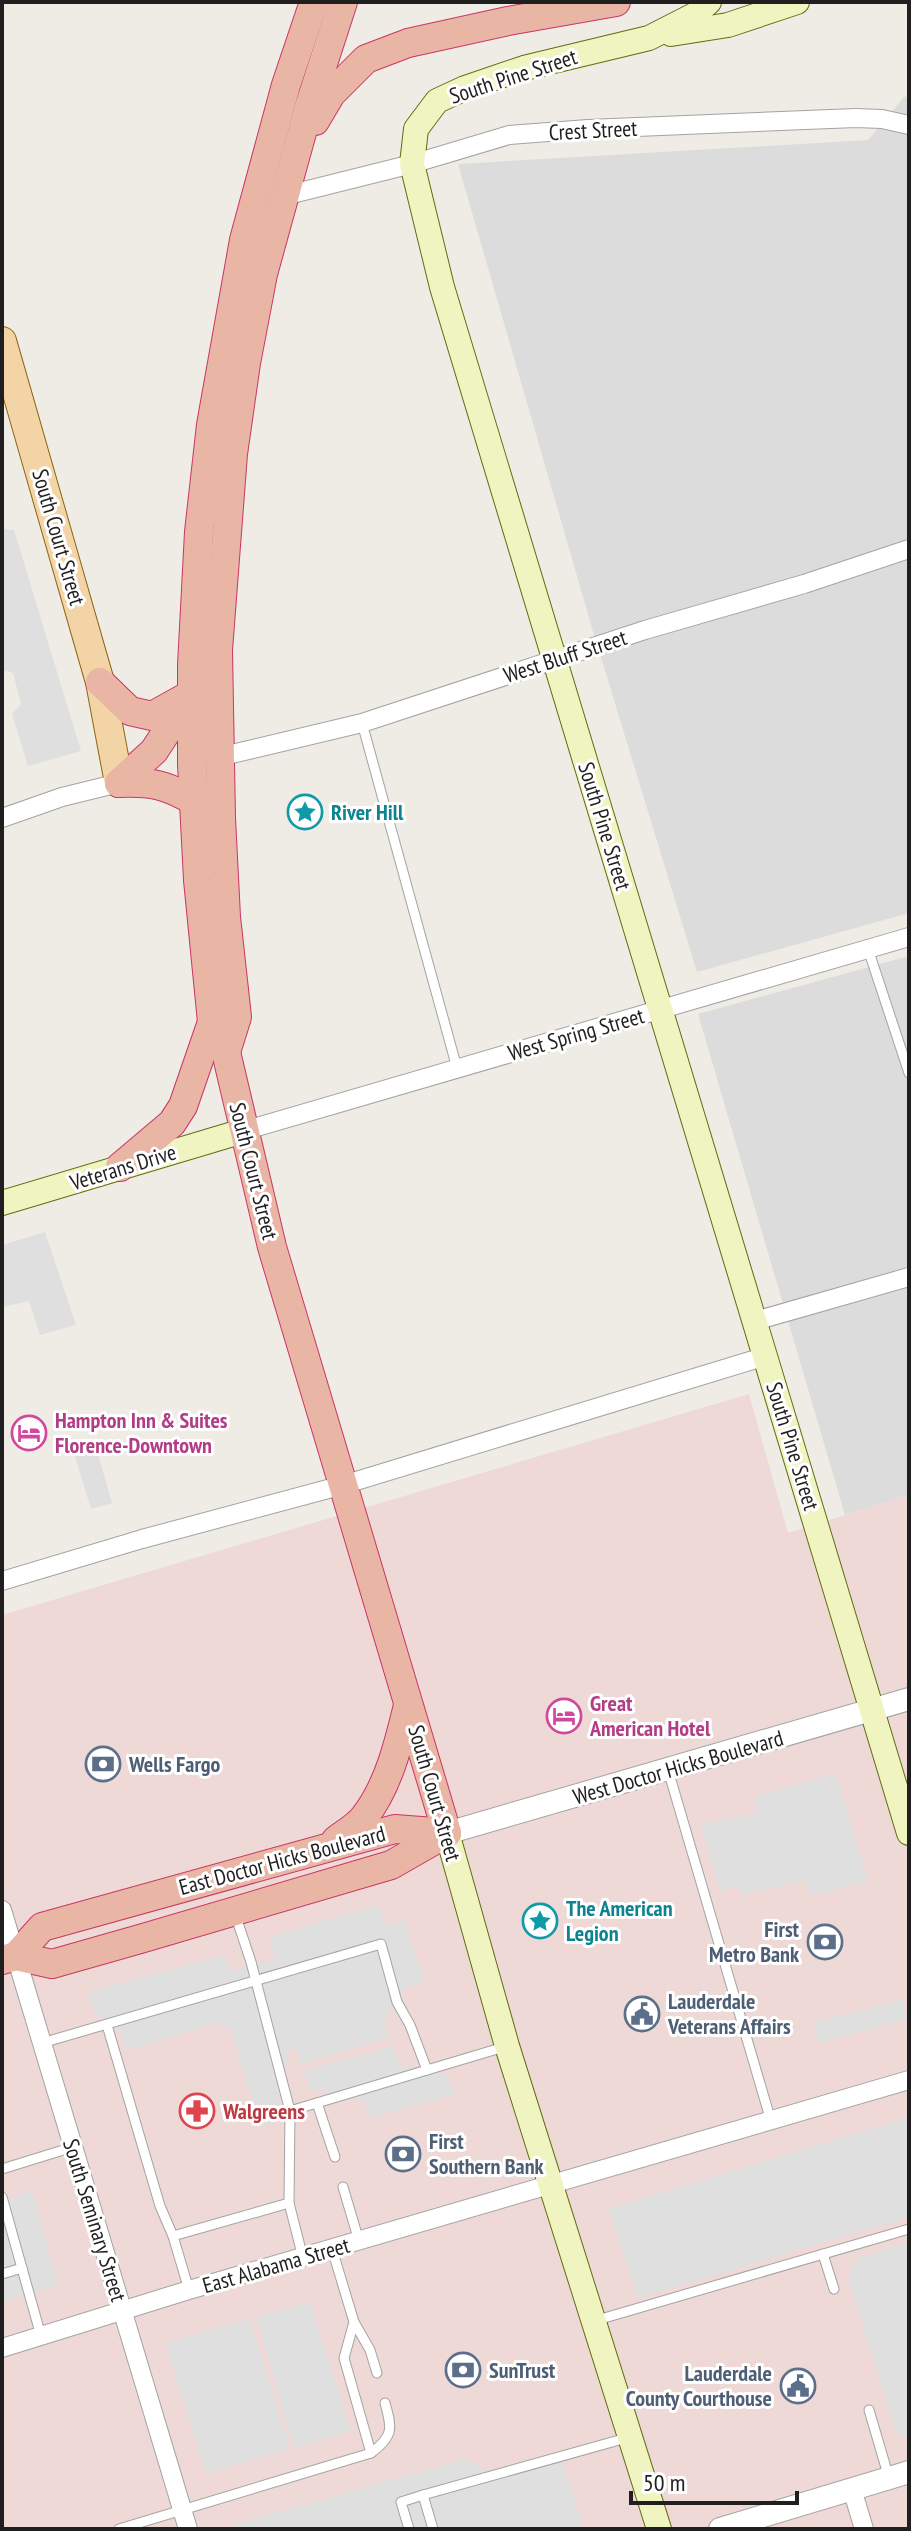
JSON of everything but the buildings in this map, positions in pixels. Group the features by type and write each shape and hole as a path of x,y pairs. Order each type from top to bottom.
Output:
{"highway":[{"path":"226,1052 212,1022 202,934 194,801 192,693 199,532 211,425 244,240 264,162 314,2"},
{"path":"226,1052 237,1017 226,917 218,650 233,454 263,274 343,2"},
{"path":"295,157 331,94 366,59 408,43 616,2"},
{"path":"100,682 130,711 152,716 192,693"},
{"path":"119,783 154,751 192,693"},
{"path":"119,783 155,782 194,801"},
{"path":"120,1167 172,1123 183,1106 212,1022"},
{"name":"South Court Street","path":"226,1052 272,1247 447,1833"},
{"path":"325,1849 363,1819 374,1803 399,1742 409,1704"},
{"name":"East Doctor Hicks Boulevard","path":"9,1958 42,1927 395,1829 447,1833"},
{"name":"East Doctor Hicks Boulevard","path":"9,1958 52,1964 391,1865 447,1833"}],"main road":[{"name":"South Pine Street","path":"709,2 696,14 649,38 524,68 437,101 416,129 412,164 442,287 909,1833"},
{"path":"649,38 728,25 797,2"},
{"name":"South Court Street","path":"2,341 100,682 119,783"},
{"name":"Veterans Drive","path":"2,1203 243,1131"},
{"name":"South Court Street","path":"447,1833 507,2046 659,2529"}],"street":[{"name":"Crest Street","path":"284,196 412,164 509,135 856,118 882,119 909,125"},
{"name":"West Bluff Street","path":"219,757 362,723 555,659 909,549"},
{"path":"2,818 62,797 119,783"},
{"name":"West Spring Street","path":"243,1131 909,937"},
{"path":"755,1321 909,1277"},
{"path":"2,1581 142,1539 343,1485 766,1356"},
{"name":"West Doctor Hicks Boulevard","path":"447,1833 909,1699"},
{"name":"South Seminary Street","path":"2,1910 9,1958 42,2043 188,2529"},
{"name":"East Alabama Street","path":"2,2348 189,2290 909,2080"},
{"path":"720,2529 899,2475"},
{"path":"852,2489 864,2529"}],"lane":[{"path":"362,723 457,1068"},
{"path":"868,949 909,1073"},
{"path":"668,1770 771,2121"},
{"path":"234,1910 290,2111 289,2203 303,2258"},
{"path":"42,2043 381,1944 397,2002 410,2025 427,2070"},
{"path":"107,2025 160,2206 173,2236 189,2290"},
{"path":"290,2111 507,2046"},
{"path":"317,2103 335,2157"},
{"path":"2,2169 73,2147"},
{"path":"343,2187 359,2241"},
{"path":"2,2197 41,2336"},
{"path":"173,2236 289,2203"},
{"path":"594,2321 909,2229"},
{"path":"332,2249 354,2322 370,2350 377,2373"},
{"path":"823,2254 834,2289"},
{"path":"2,2274 22,2268"},
{"path":"354,2322 344,2358 371,2453"},
{"path":"119,2529 371,2453 386,2442 391,2425 385,2403"},
{"path":"869,2410 899,2475"},
{"path":"409,2529 401,2502 630,2437"},
{"path":"423,2495 433,2529"}],"shaded area":[{"path":"909,96 909,913 697,972 592,628 458,164 868,140 904,97"},
{"path":"2,529 14,530 81,751 28,766 12,714 21,704 13,673 2,670"},
{"path":"909,956 909,1495 845,1515 698,1014"},
{"path":"45,1232 76,1325 40,1335 29,1301 2,1307 2,1245"},
{"path":"749,1394 788,1533 909,1495 909,2529 2,2529 2,1615"},
{"path":"97,1451 112,1503 91,1509 75,1457"},
{"path":"836,1773 868,1881 811,1896 806,1880 741,1895 738,1886 720,1891 701,1824 758,1813 753,1797"},
{"path":"379,1905 385,1925 405,1920 424,1982 405,1988 384,2020 388,2038 301,2064 297,2049 289,2051 276,2122 260,2127 231,2029 218,2023 126,2050 120,2031 95,2013 88,1992 224,1955 231,1972 275,1959 269,1937"},
{"path":"902,1999 908,2019 819,2043 814,2023"},
{"path":"393,2046 400,2065 447,2075 455,2094 369,2118 364,2101 309,2089 304,2071"},
{"path":"909,2117 909,2217 638,2298 608,2209"},
{"path":"32,2191 58,2286 2,2302 2,2210 13,2196"},
{"path":"909,2242 909,2434 898,2437 847,2275 859,2257"},
{"path":"310,2302 351,2431 294,2448 256,2317"},
{"path":"250,2319 290,2449 206,2473 165,2343"},
{"path":"559,2451 583,2526 571,2529 236,2529 234,2525 465,2459 488,2471"}],"place":[{"name":"River Hill","path":"305,812"},
{"name":"Hampton Inn & Suites Florence-Downtown","path":"29,1433"},
{"name":"Great American Hotel","path":"564,1716"},
{"name":"Wells Fargo","path":"103,1764"},
{"name":"The American Legion","path":"540,1921"},
{"name":"First Metro Bank","path":"825,1942"},
{"name":"Lauderdale Veterans Affairs","path":"642,2014"},
{"name":"Walgreens","path":"197,2111"},
{"name":"First Southern Bank","path":"403,2154"},
{"name":"SunTrust","path":"463,2370"},
{"name":"Lauderdale County Courthouse","path":"798,2386"}]}
